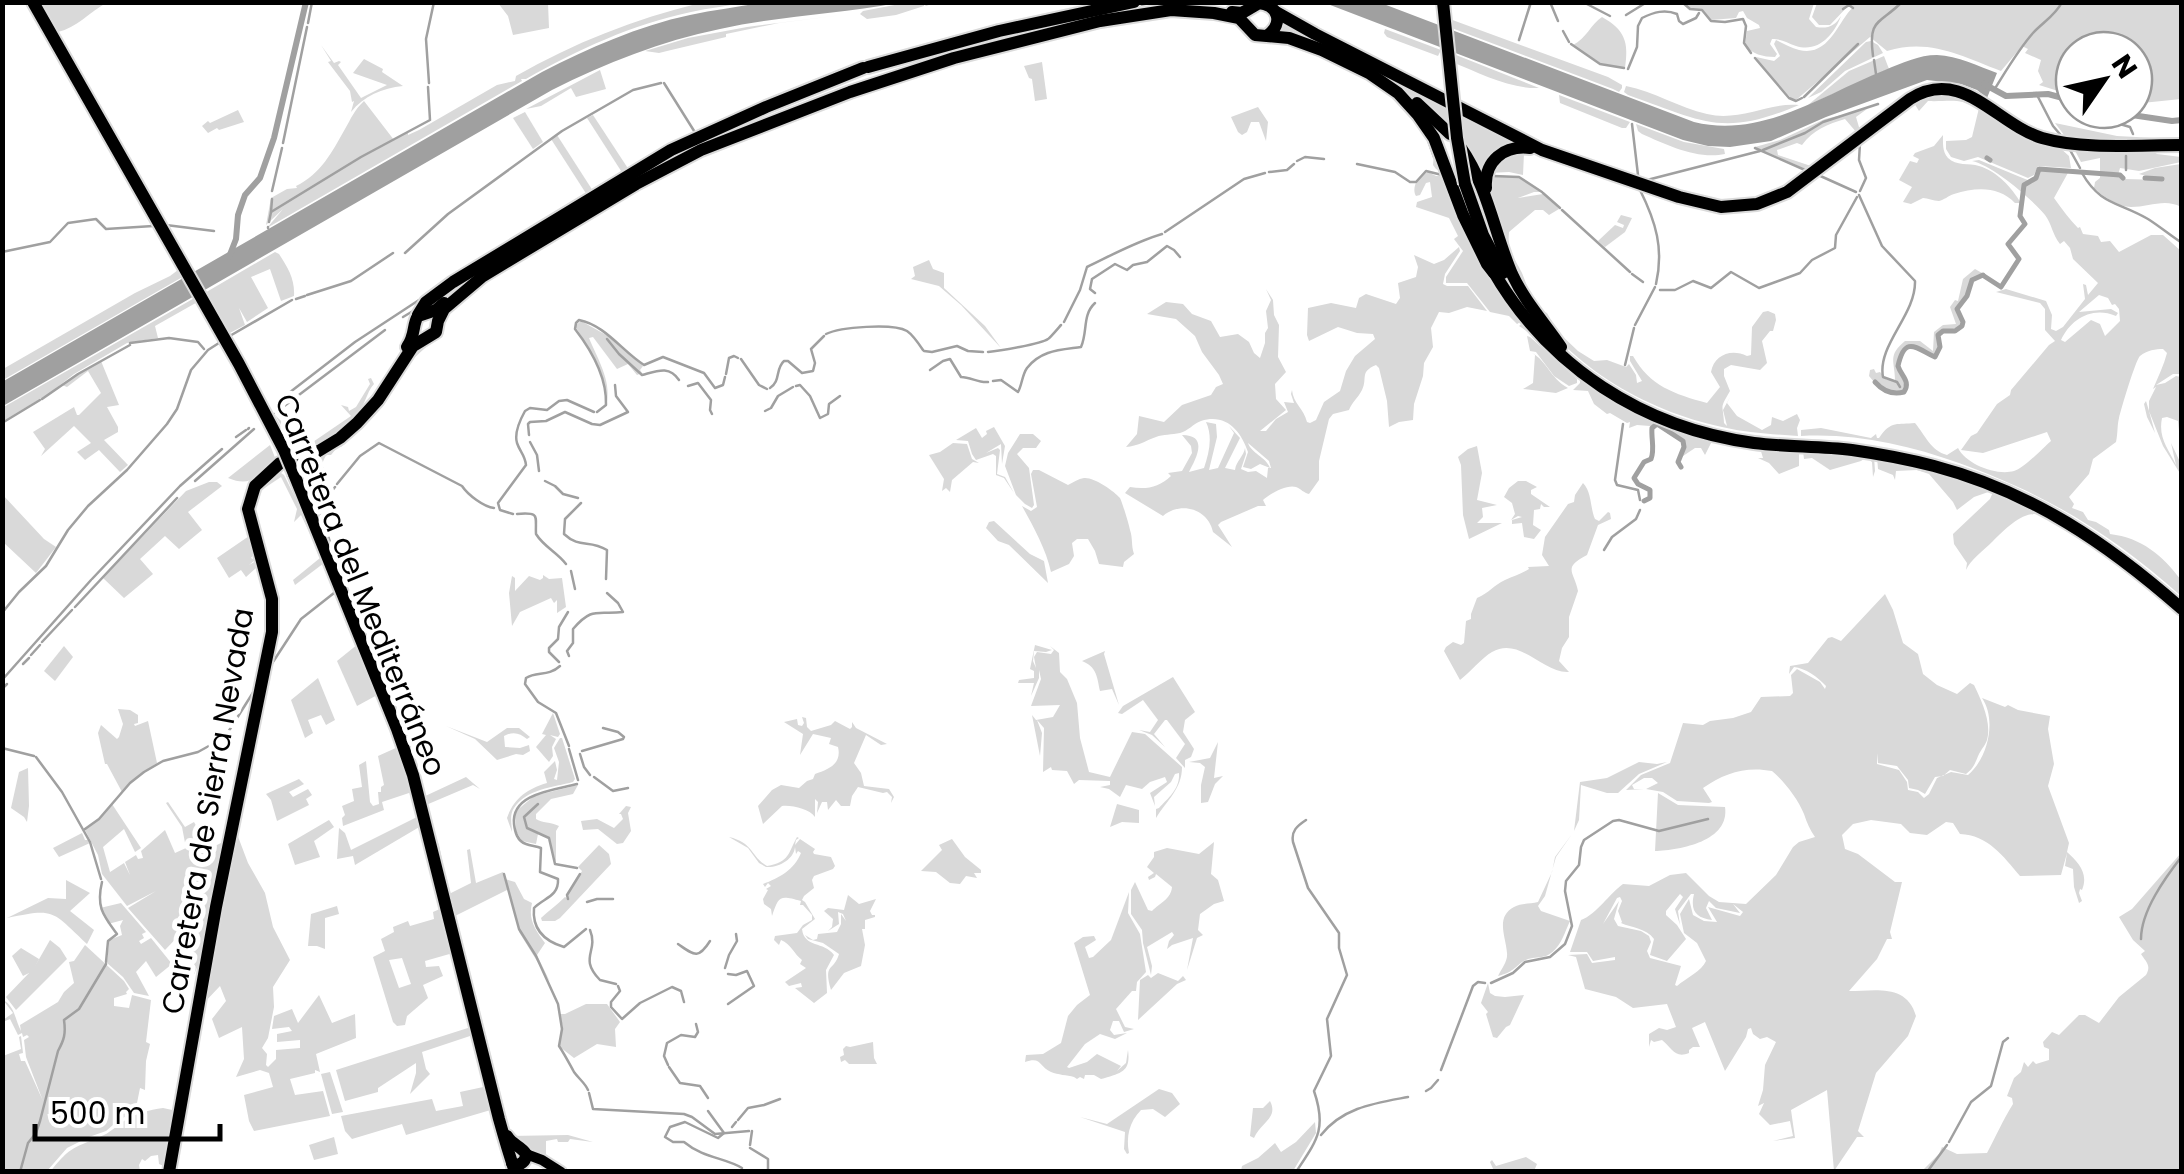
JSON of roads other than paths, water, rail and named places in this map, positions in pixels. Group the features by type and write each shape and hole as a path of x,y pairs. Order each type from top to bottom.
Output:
{"highway":[{"name":"Carretera del Mediterráneo","path":"33,2 239,362 332,568 413,776 499,1115 517,1161"},
{"path":"287,464 340,438 364,416 384,392 426,318 453,282 671,150 865,67 1134,2"},
{"path":"1440,2 1452,133 1462,184 1476,235 1494,273"},
{"path":"426,318 484,276 656,172 730,137 850,92 980,50 1131,15 1189,10 1227,15 1270,5 1274,24 1281,33 1332,50 1382,77 1450,134"},
{"path":"1251,8 1250,32 1260,36 1283,20 1295,24 1542,150 1710,206 1757,204 1787,192 1912,98 1936,89 1964,93 2024,130 2067,142 2182,145"},
{"path":"1274,24 1289,38 1338,56 1384,83 1408,103 1434,138 1462,215 1487,264 1524,318 1567,362 1612,395 1681,427 1724,438 1852,450 1894,457 1976,480 2071,524 2123,559 2182,609"},
{"path":"1461,148 1481,174 1507,261 1520,290 1561,347"},
{"path":"1481,174 1508,149 1542,150"},
{"path":"1462,184 1506,280 1526,308 1561,347 1625,394 1694,423 1755,435 1893,450 1946,462 1996,480 2047,502 2098,533 2182,600"},
{"name":"Carretera de Sierra Nevada","path":"169,1172 272,632 272,600 250,517 249,499 287,464"}],"main road":[{"path":"517,1161 545,1162 561,1172"}],"waterway":[{"path":"229,257 245,195 260,178 274,138 306,2"},
{"path":"308,23 312,2"},
{"path":"429,83 426,39 434,2"},
{"path":"1136,6 1154,2"},
{"path":"1519,40 1531,2"},
{"path":"1550,2 1558,21"},
{"path":"1583,2 1610,16"},
{"path":"1626,15 1647,2"},
{"path":"1682,2 1690,9 1702,10 1711,21 1743,19 1744,43 1751,53"},
{"path":"1873,56 1874,28 1902,2"},
{"path":"1994,90 2028,40 2062,2"},
{"path":"1843,9 1849,5 1853,8"},
{"path":"1628,69 1642,18 1668,12 1677,14 1683,24 1699,13"},
{"path":"283,143 307,27"},
{"path":"1563,31 1569,42"},
{"path":"1571,44 1600,64 1624,68"},
{"path":"1804,97 1858,44"},
{"path":"1755,58 1789,98 1802,98"},
{"path":"1874,60 1876,74"},
{"path":"405,253 448,214 562,131 633,90 661,83"},
{"path":"664,83 696,134"},
{"path":"1984,84 2006,96 2054,96"},
{"path":"269,222 271,212 430,120 428,87"},
{"path":"2036,93 2064,139"},
{"path":"1763,150 1823,122 1878,104"},
{"path":"2154,118 2182,120"},
{"path":"1632,124 1638,175"},
{"path":"2131,130 2133,134"},
{"path":"1428,140 1434,157"},
{"path":"1860,143 1859,160 1866,178 1860,191"},
{"path":"272,191 282,148"},
{"path":"1755,148 1805,170"},
{"path":"2070,150 2080,168"},
{"path":"1647,180 1760,151"},
{"path":"2126,156 2126,170"},
{"path":"1297,161 1305,157 1324,159"},
{"path":"1269,172 1287,170 1294,164"},
{"path":"1357,164 1395,172 1410,182 1416,182 1426,171 1442,175"},
{"path":"1984,276 2001,287 2019,259 2008,244 2025,224 2020,216 2024,185 2036,178 2039,169 2123,178"},
{"path":"1165,232 1244,179 1265,173"},
{"path":"2082,173 2103,197 2148,219 2182,243"},
{"path":"1816,174 1856,192"},
{"path":"1493,176 1519,177 1542,192"},
{"path":"2145,178 2162,179"},
{"path":"1640,190 1657,236 1656,284"},
{"path":"1543,193 1560,208"},
{"path":"1859,195 1882,246 1915,281 1910,306 1883,365 1883,377 1900,387"},
{"path":"1660,290 1675,290 1693,281 1711,288 1731,272 1759,288 1800,273 1812,260 1835,248 1836,235 1857,197"},
{"path":"271,212 272,199"},
{"path":"1562,210 1630,272"},
{"path":"2,252 50,242 68,223 96,219 106,229 153,226"},
{"path":"166,225 214,231"},
{"path":"1064,322 1087,267 1162,234"},
{"path":"1095,293 1090,289 1092,279 1115,264 1127,270 1147,262 1167,246 1180,257"},
{"path":"307,295 351,281 393,253"},
{"path":"1632,274 1643,282"},
{"path":"1875,382 1888,392 1904,392 1906,382 1898,366 1904,350 1912,346 1935,357 1940,347 1938,335 1962,326 1957,309 1972,280 1983,275"},
{"path":"1635,325 1655,287"},
{"path":"296,299 305,296"},
{"path":"228,337 292,300"},
{"path":"285,396 355,342 419,300"},
{"path":"993,381 1001,380 1018,392 1032,362 1051,352 1081,347 1088,313 1095,303"},
{"path":"403,317 413,311"},
{"path":"597,412 606,405 604,384 593,355 575,329 579,320 605,333 644,365 663,357 704,373 715,388 723,385 725,377"},
{"path":"988,352 1044,341 1061,325"},
{"path":"826,334 843,329 890,327 909,333 923,350"},
{"path":"1625,365 1634,328"},
{"path":"275,413 385,330"},
{"path":"770,388 784,361 802,373 813,371 811,349 824,336"},
{"path":"130,343 169,338 198,342 204,349"},
{"path":"607,339 642,375 667,371 679,380"},
{"path":"2,613 46,566 88,506 127,470 167,424 177,409 191,370 222,341"},
{"path":"42,399 130,345"},
{"path":"924,351 957,346 983,352"},
{"path":"726,374 729,358 738,358"},
{"path":"741,359 759,385 767,389"},
{"path":"930,370 950,359 961,377 988,382"},
{"path":"688,386 698,383 711,400 712,414"},
{"path":"529,435 530,422 546,421 565,412 600,425 628,412 616,396 615,385"},
{"path":"796,386 800,385 810,396 820,418 828,414 829,404 840,396"},
{"path":"765,411 793,387"},
{"path":"2,423 40,400"},
{"path":"513,514 500,510 498,503 526,465 516,439 525,411 547,410 567,400 594,412"},
{"path":"1623,424 1615,480 1617,485 1638,490 1640,500"},
{"path":"1644,501 1650,498 1650,490 1634,478 1644,462 1651,459 1652,428 1657,424 1683,441 1678,462 1681,467"},
{"path":"195,481 254,429"},
{"path":"236,437 246,430"},
{"path":"530,442 539,471"},
{"path":"337,484 360,456 379,443 462,486 476,500 494,508"},
{"path":"92,579 180,486 222,449"},
{"path":"545,481 563,494 578,498"},
{"path":"335,487 319,507 335,558"},
{"path":"75,607 177,498"},
{"path":"581,503 565,519 564,534 607,550 606,579"},
{"path":"1604,550 1612,537 1636,519 1640,510"},
{"path":"517,514 535,516 536,534 566,564"},
{"path":"571,571 575,589"},
{"path":"2,680 91,580"},
{"path":"271,665 301,619 334,593"},
{"path":"569,656 573,629 586,617 623,612 607,593"},
{"path":"42,642 72,610"},
{"path":"559,662 549,648 558,639 559,627 568,612"},
{"path":"31,655 40,645"},
{"path":"23,664 29,658"},
{"path":"560,666 526,678 525,684 538,702 556,713 569,746"},
{"path":"2,689 7,684"},
{"path":"85,829 144,772 163,761 198,752 225,737 254,691"},
{"path":"582,751 624,737 603,728"},
{"path":"2,748 34,756"},
{"path":"569,749 578,780"},
{"path":"580,754 590,775"},
{"path":"36,757 62,792 90,842 101,879"},
{"path":"594,777 613,791 628,788"},
{"path":"577,784 527,799 519,806 514,824 520,841 541,848 540,872 558,879 553,893 534,908 541,933 564,947 586,929"},
{"path":"538,804 524,817 527,828 549,838 555,864 577,868"},
{"path":"1491,983 1513,973 1525,962 1550,957 1565,944 1572,926 1566,881 1579,865 1584,840 1613,821 1659,831 1708,819"},
{"path":"1296,1172 1318,1134 1320,1115 1314,1091 1331,1056 1327,1019 1347,975 1339,933 1308,888 1293,842 1295,829 1306,820"},
{"path":"2141,939 2149,906 2182,856"},
{"path":"504,874 519,929 558,1004 562,1029 559,1046 588,1090"},
{"path":"568,899 580,874"},
{"path":"102,882 102,910 117,934 108,941 106,962"},
{"path":"587,902 613,899"},
{"path":"590,930 590,966 600,980 616,984"},
{"path":"725,968 737,941 736,934"},
{"path":"678,944 696,954 710,941"},
{"path":"20,1172 28,1143 40,1121 64,1037 64,1020 79,1009 106,964"},
{"path":"728,974 747,971 754,986 728,1004"},
{"path":"1441,1070 1473,986 1485,983"},
{"path":"618,986 620,991 611,1007 622,1019 640,1003 672,987 681,991 684,1002"},
{"path":"668,1065 664,1056 667,1043 681,1035 695,1037 696,1024"},
{"path":"1949,1142 1971,1102 1991,1086 2003,1042 2008,1038"},
{"path":"669,1067 680,1083 700,1086 708,1098"},
{"path":"1426,1091 1438,1080"},
{"path":"589,1093 593,1109 684,1114 715,1134 749,1131"},
{"path":"1321,1135 1350,1112 1408,1097"},
{"path":"738,1120 748,1108 780,1099"},
{"path":"708,1111 724,1133 718,1138 685,1122 670,1127 665,1137 742,1168"},
{"path":"732,1127 736,1122"},
{"path":"750,1145 752,1131"},
{"path":"1927,1172 1947,1145"},
{"path":"750,1148 768,1159 768,1172"}]}
